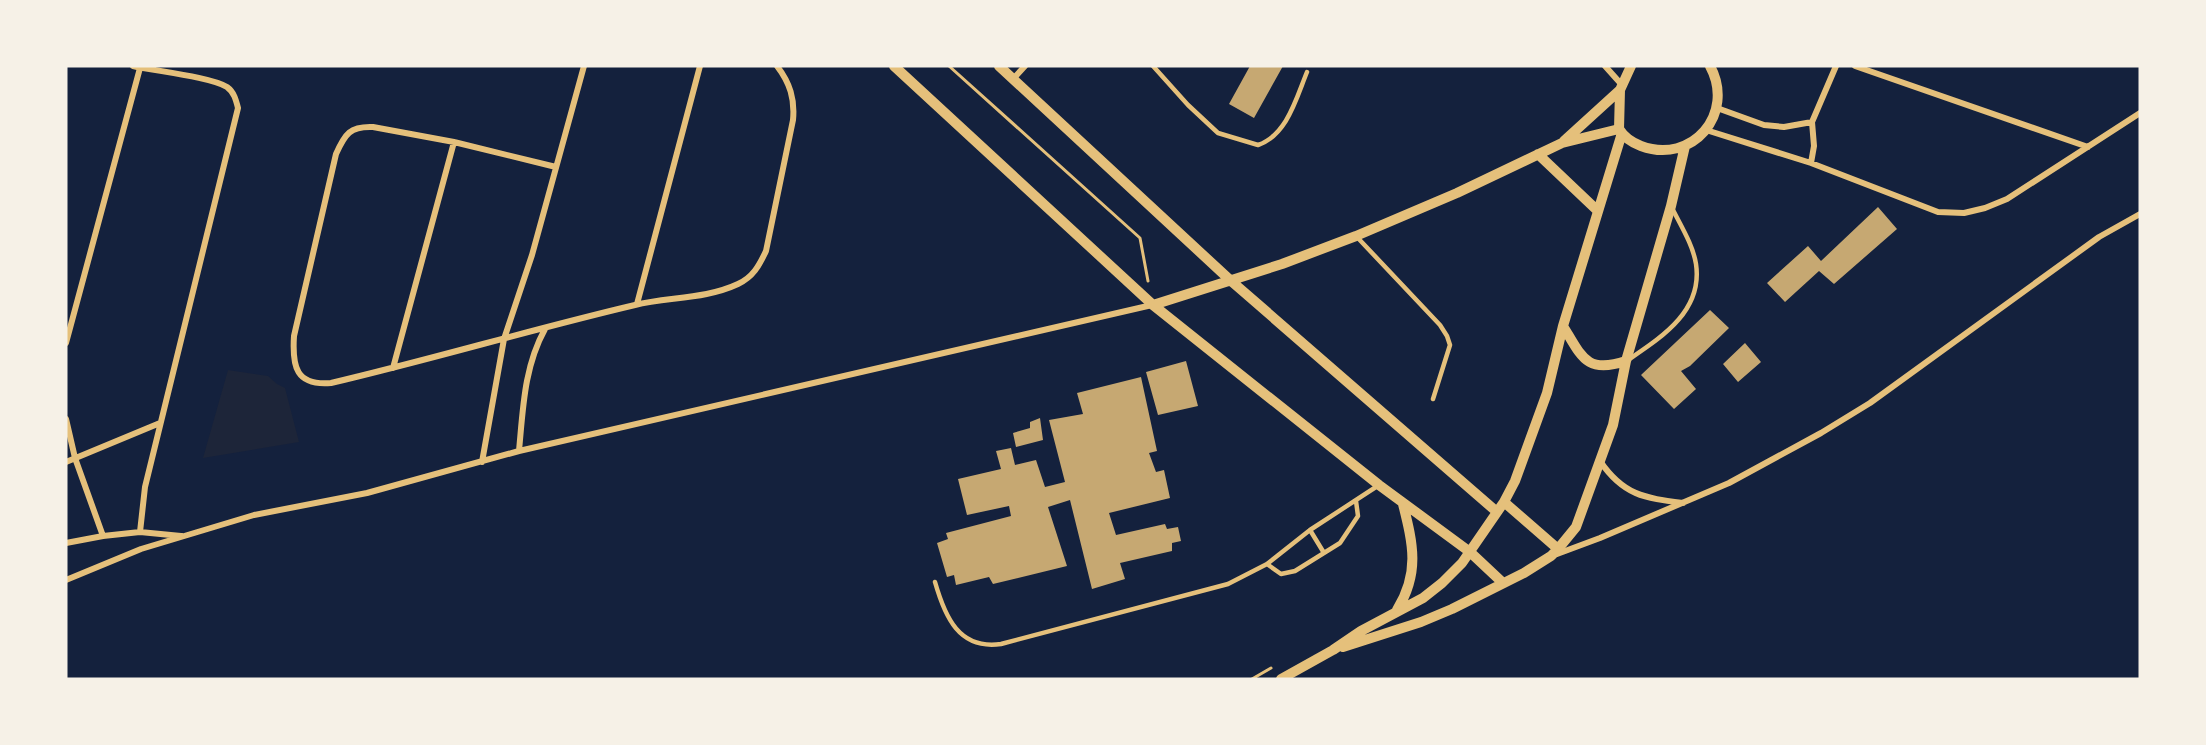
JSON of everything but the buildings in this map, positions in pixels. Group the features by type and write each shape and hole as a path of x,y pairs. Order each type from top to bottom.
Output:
{"street":[{"path":"482,462 504,339 532,255 584,66"},
{"path":"637,304 700,66"},
{"path":"556,167 454,142 373,127 360,126 352,130 343,139 336,153 294,336 293,354 297,369 304,379 317,384 331,383 637,304 716,292 737,285 751,277 759,267 766,251 795,107 786,78 777,66"},
{"path":"894,66 1153,305 1403,504 1470,552 1503,583"},
{"path":"999,66 1230,280 1497,512"},
{"path":"1013,79 1025,66"},
{"path":"1605,66 1621,88"},
{"path":"1281,679 1333,650 1361,631 1423,598 1442,583 1470,552 1504,502 1515,481 1546,393 1563,326 1621,131 1621,88 1630,66"},
{"path":"1621,131 1635,143 1651,149 1668,150 1685,146 1696,139 1706,130 1717,108 1718,92 1715,75 1710,66"},
{"path":"1811,163 1814,146 1812,122 1836,66"},
{"path":"1855,66 2088,147"},
{"path":"66,343 137,67 217,83 232,92 238,108 145,487 140,532"},
{"path":"1562,143 1621,88"},
{"path":"1717,108 1764,125 1784,127 1812,122"},
{"path":"1706,130 1811,163 1938,212 1964,213 2007,199 2140,113"},
{"path":"66,580 141,549 254,515 367,493 519,451 1153,305 1282,264 1356,236 1512,169 1562,143 1621,131"},
{"path":"393,368 454,142"},
{"path":"1554,553 1576,527 1613,425 1626,362 1671,206 1685,146"},
{"path":"1538,154 1598,211"},
{"path":"1333,650 1421,622 1452,609 1554,553 1729,483 1870,403 2099,237 2140,214"},
{"path":"1563,326 1586,360 1594,366 1608,367 1626,362"},
{"path":"519,451 526,380 536,345 545,329"},
{"path":"66,419 75,458 104,536"},
{"path":"66,462 160,423"},
{"path":"1599,460 1611,477 1639,495 1683,503"},
{"path":"1504,502 1554,553"},
{"path":"1395,613 1405,596 1413,559 1413,541 1403,504"},
{"path":"66,543 140,532 185,536"}],"lane":[{"path":"1153,66 1188,105 1218,133 1258,145 1275,136 1285,124 1307,72"},
{"path":"1626,362 1660,339 1680,320 1691,302 1697,283 1696,263 1671,206"},
{"path":"1356,236 1440,325 1447,336 1450,345 1433,399"},
{"path":"935,582 942,608 966,639 989,645 1228,584 1267,564 1310,530 1379,485"},
{"path":"1267,564 1285,575 1340,543 1358,516 1356,501"},
{"path":"1310,530 1324,553"}],"path":[{"path":"949,66 1140,238 1153,305"}],"shaded area":[{"path":"228,370 268,376 285,388 299,442 203,458"}]}
